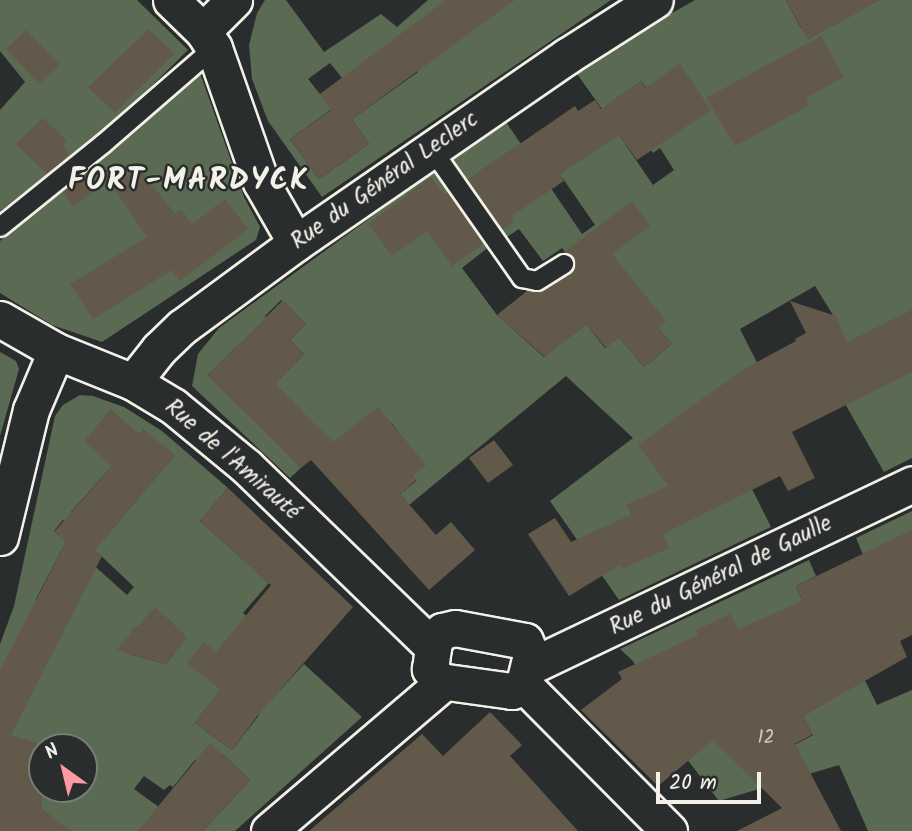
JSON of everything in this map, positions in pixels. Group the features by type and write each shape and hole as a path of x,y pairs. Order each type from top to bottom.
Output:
{"street":[{"path":"171,0 209,39 261,182 296,243"},
{"path":"209,39 234,0"},
{"name":"Rue du Général Leclerc","path":"133,382 159,348 182,327 296,243 431,148 655,0"},
{"name":"Rue de l'Amirauté","path":"0,319 56,351 133,382 173,406 217,440 433,647"},
{"path":"0,537 31,410 56,351"},
{"name":"Rue du Général de Gaulle","path":"443,682 512,691 527,676 912,484"},
{"path":"269,831 443,682 430,669 433,647 440,633 450,628 519,638 529,647 527,676 668,831"}],"lane":[{"path":"0,227 114,135 209,39"},
{"path":"431,148 522,278 537,281 564,264"}],"green space":[{"path":"0,0 137,0 188,50 112,125 0,211 0,110 25,82 0,51"},
{"path":"265,0 286,0 324,52 381,14 397,27 428,0 611,0 322,197 268,121 252,79 249,45 257,13","holes":["395,40 418,72 352,119 369,144 319,179 290,139 340,103 329,88 320,94 308,79 330,63 342,78"]},
{"path":"695,0 786,0 801,28 880,0 912,0 912,458 884,472 824,367 833,315 815,286 740,329 783,414 752,489 771,527 619,600 550,501 633,438 566,376 409,505 400,494 416,481 412,476 423,466 392,423 382,432 338,447 286,452 301,468 290,478 192,386 198,354 219,328 436,170 490,246 462,268 497,315 544,357 586,324 605,348 619,337 644,367 672,344 658,328 589,283 562,248 543,261 519,229 504,239 449,160 506,122 521,144 479,172 544,178 582,234 595,225 557,170 619,135 653,185 674,170 660,148 653,153 639,133 664,116 641,81 602,109 577,74 642,30","holes":["281,300 306,324 290,340 304,354 274,384 301,411 273,439 208,375 236,347 247,358 277,328 265,316"]},
{"path":"200,73 244,197 260,227 256,240 102,342 52,325 0,293 0,241"},
{"path":"0,352 16,361 19,369 0,436"},
{"path":"80,395 93,396 124,407 162,431 228,488 200,521 269,583 243,613 251,620 236,672 269,702 304,664 362,717 235,831 203,831 250,780 222,754 195,760 173,787 170,785 164,790 144,776 134,789 163,810 143,831 71,831 0,788 0,644 14,606 55,416 63,405","holes":["111,410 139,436 144,430 174,456 103,540 71,512 129,447 100,423","63,520 95,548 53,608 36,599 66,542 54,531","97,552 134,587 127,595 89,561","164,616 173,624 167,632 174,654 166,664 130,654 132,632 138,626 148,634","222,687 259,715 232,750 195,723"]},
{"path":"912,511 912,530 889,616 856,538"},
{"path":"809,560 816,576 796,586 819,637 800,646 816,681 856,662 877,705 912,690 912,831 868,831 839,765 719,801 680,750 749,712 774,756 813,735 803,716 851,688 845,676 825,687 823,684 765,716 751,683 761,676 756,667 681,709 658,682 629,707 626,705 635,697 631,687 643,682 633,661 620,649"}],"building":[{"path":"446,0 515,0 352,119 369,144 319,179 290,139 331,110 320,94"},
{"path":"786,0 880,0 808,40"},
{"path":"149,29 174,54 115,113 88,87"},
{"path":"26,30 60,65 39,84 6,49"},
{"path":"821,36 844,77 806,98 810,105 735,146 706,98"},
{"path":"680,64 711,110 637,160 619,135 560,174 564,181 510,217 514,222 502,230 467,180 575,106 578,111 595,100 601,109 641,81 645,88"},
{"path":"43,118 67,141 63,145 70,156 47,174 16,144"},
{"path":"138,167 175,214 181,209 192,224 225,199 248,229 180,281 172,270 93,319 70,284 147,237 113,187"},
{"path":"83,175 94,191 73,206 62,191"},
{"path":"431,177 445,195 448,192 484,243 452,266 427,231 392,256 368,224"},
{"path":"632,201 650,226 612,254 666,321 658,328 672,344 644,367 619,337 606,348 586,324 545,357 497,315 527,291 543,291 571,273 574,259 563,253"},
{"path":"283,300 306,324 290,340 304,354 274,384 333,442 378,407 426,465 412,476 416,480 400,494 436,535 451,522 475,550 429,590 311,460 301,468 208,375"},
{"path":"790,301 836,316 847,342 912,310 912,372 792,432 815,478 788,491 780,476 663,534 669,548 622,569 620,565 569,596 528,534 555,518 571,542 631,515 626,505 668,486 638,445 744,369 806,333"},
{"path":"111,410 140,435 144,430 175,455 95,550 102,556 11,735 28,740 28,803 42,803 42,809 71,831 0,831 0,670 66,542 54,532 112,466 84,441"},
{"path":"494,440 513,465 488,483 469,458"},
{"path":"228,488 353,607 258,715 232,750 195,723 220,689 187,663 204,642 216,652 271,585 200,521"},
{"path":"912,530 912,635 900,641 907,657 803,716 813,734 795,744 841,831 737,831 782,808 713,740 658,786 581,710 622,679 618,672 698,635 696,630 730,614 738,629 803,601 796,586"},
{"path":"155,607 187,637 166,664 116,650"},
{"path":"490,712 522,745 510,756 578,831 309,831 422,734 443,756"},
{"path":"210,743 250,780 203,831 138,831"}],"district":[{"name":"FORT-MARDYCK","path":"189,181"}]}
